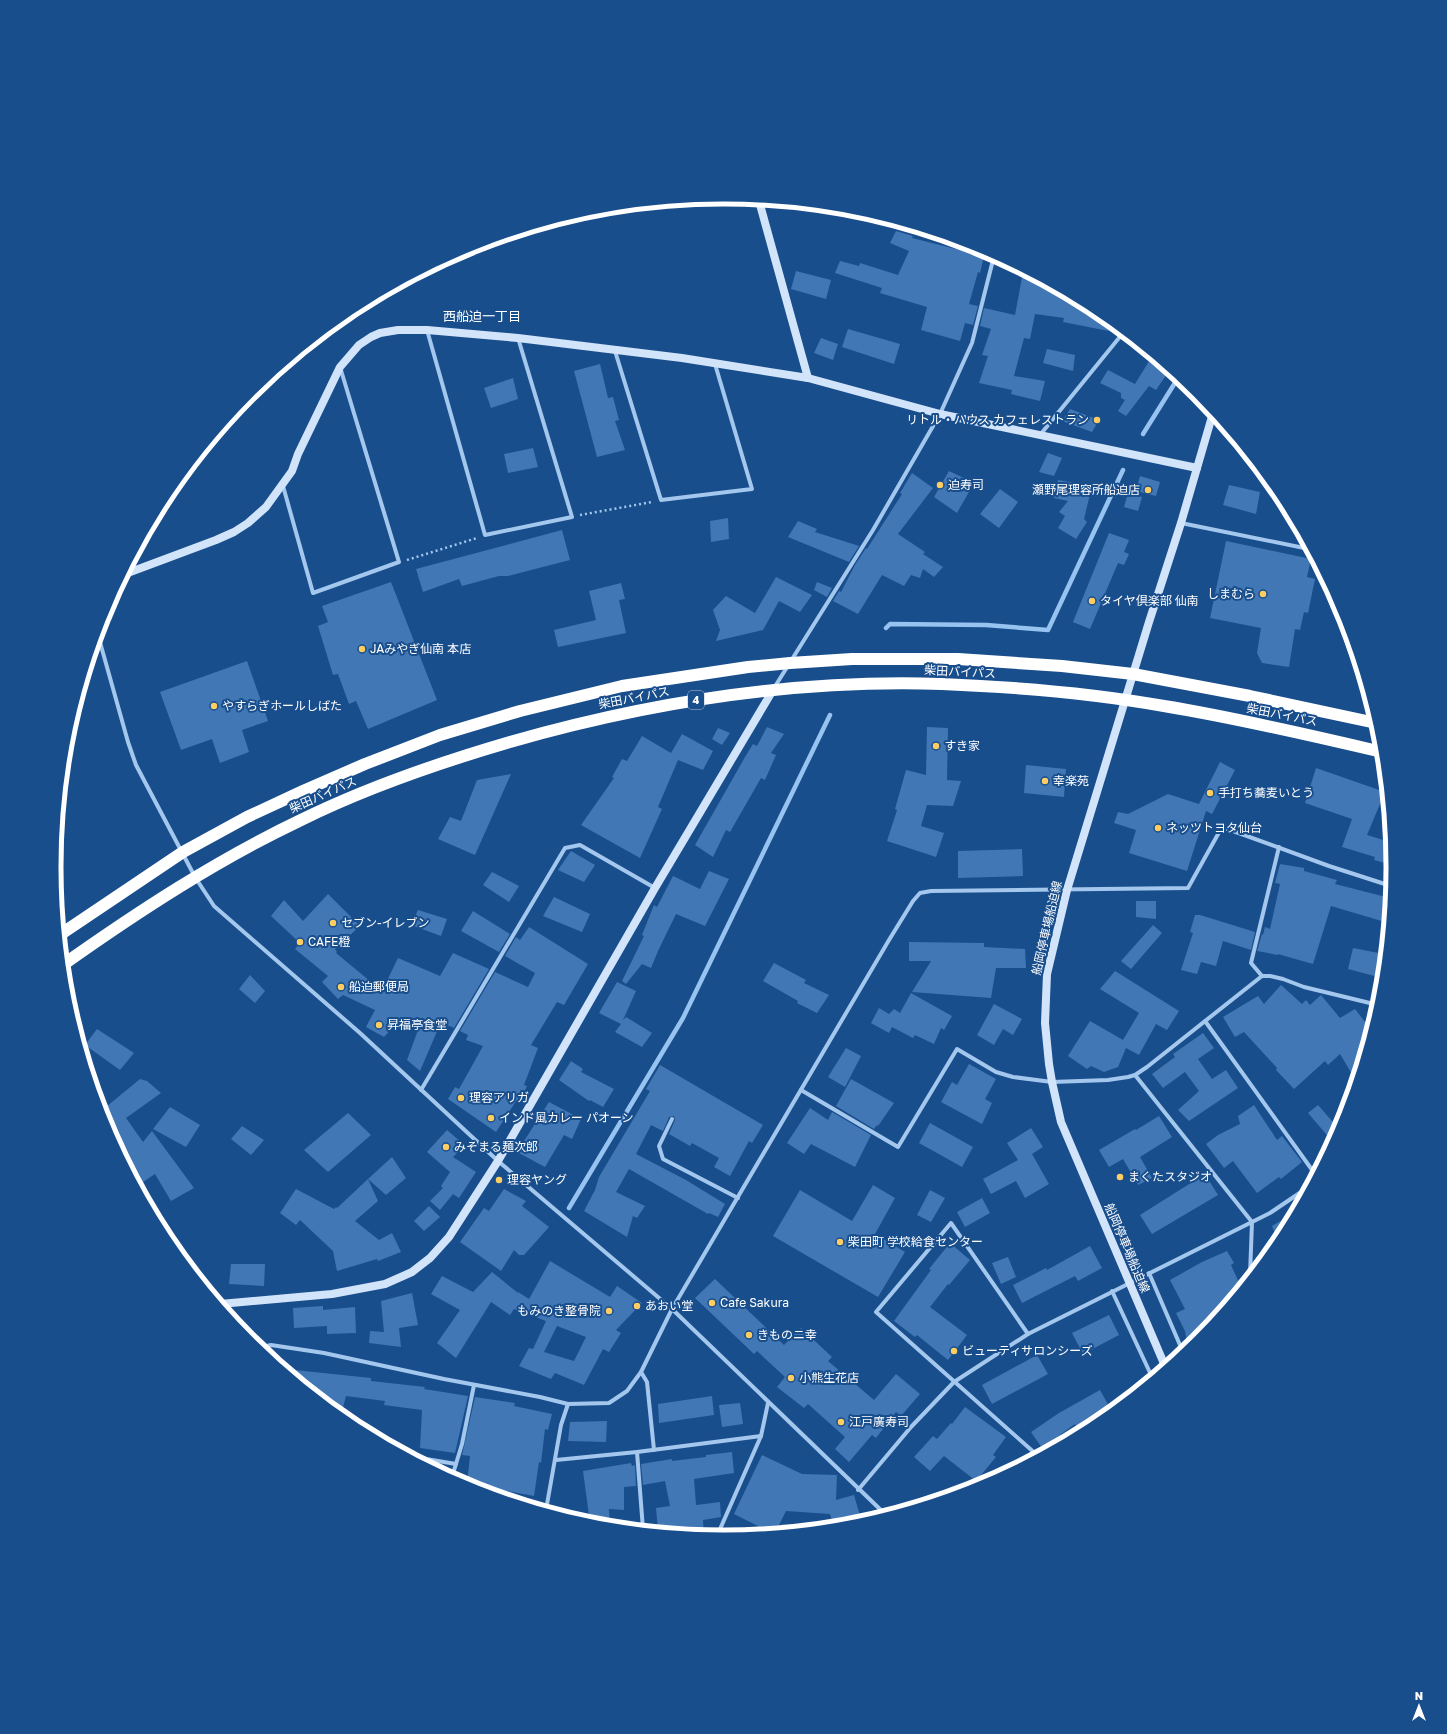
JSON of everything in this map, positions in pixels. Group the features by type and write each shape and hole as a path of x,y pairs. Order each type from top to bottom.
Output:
{"highway":[{"name":"柴田バイパス","path":"65,932 183,852 247,817 303,791 365,764 440,735 520,711 622,686 748,667 790,663 852,659 958,659 1062,666 1133,674 1250,696 1369,722"},
{"name":"柴田バイパス","path":"68,961 131,918 195,877 241,850 301,820 386,783 430,766 562,727 628,712 703,699 773,690 883,684 941,684 1062,692 1170,707 1316,736 1375,750"}],"street":[{"path":"760,206 808,378"},
{"path":"225,1304 332,1294 385,1284 412,1272 430,1258 449,1237 498,1161 655,888 773,690 873,530 940,414 972,343 992,262"},
{"path":"130,572 234,532 248,523 266,507 283,486 292,471 298,454 340,367 360,345 380,333 398,330 427,330 518,338 682,358 808,378 940,414 1197,468"},
{"path":"427,330 485,535 572,517 518,338"},
{"path":"1040,436 1120,336"},
{"path":"615,351 662,500 752,489 715,364"},
{"path":"283,486 313,593 399,562 340,367"},
{"name":"船岡停車場船迫線","path":"1163,1362 1128,1283 1061,1122 1052,1082 1045,1023 1047,974 1067,890 1181,523 1211,419"},
{"path":"1181,523 1304,548"},
{"path":"100,643 128,742 136,765 165,823 183,852 195,877 214,906 360,1033 498,1161 672,1310 881,1510"},
{"path":"267,1346 271,1345 324,1353 568,1404 609,1403 627,1391 640,1372 672,1310 889,940 913,901 920,893 931,891 1188,888 1222,827 1386,884"},
{"path":"421,1090 566,848 580,845 655,888"},
{"path":"1262,976 1251,963 1279,848"},
{"path":"801,1090 898,1147 958,1049 996,1072 1013,1077 1052,1082 1108,1080 1135,1075 1147,1068 1262,976 1283,979 1304,987 1371,1003"},
{"path":"1205,1021 1312,1170"},
{"path":"1135,1075 1252,1222 1250,1268"},
{"path":"672,1119 659,1146 663,1160 738,1198"},
{"path":"858,1490 911,1427 954,1382 1028,1334 1270,1213 1300,1193"},
{"path":"1028,1334 951,1224 876,1312 1034,1452"},
{"path":"1149,1273 1180,1347"},
{"path":"1112,1291 1150,1373"},
{"path":"640,1372 647,1382 654,1450"},
{"path":"454,1472 462,1444 474,1385"},
{"path":"720,1530 761,1436 768,1403"},
{"path":"547,1505 561,1425 568,1404"},
{"path":"556,1460 637,1452 761,1436"},
{"path":"637,1452 643,1525"},
{"path":"426,1459 456,1464"}],"path":[{"path":"572,517 662,500"},
{"path":"399,562 485,535"}],"building":[{"path":"896,231 913,236 912,238 971,253 984,258 969,304 978,306 973,325 965,323 960,341 921,330 927,307 880,293 882,288 835,273 840,261 859,266 860,263 898,275 909,251 890,243"},
{"path":"796,271 831,280 826,299 791,289"},
{"path":"1022,276 1055,293 1115,332 1063,322 1064,318 1035,314 1030,339 1024,338 1014,376 1045,381 1040,401 1011,394 1012,390 979,383 988,356 982,355 991,329 980,326 984,308 1015,315"},
{"path":"848,329 900,344 894,364 842,347"},
{"path":"821,338 838,344 833,360 814,353"},
{"path":"1047,349 1075,355 1073,371 1043,363"},
{"path":"1150,360 1166,375 1156,390 1149,386 1126,416 1118,411 1125,400 1121,398 1121,393 1100,383 1108,370 1135,384"},
{"path":"600,364 608,398 613,397 619,420 615,421 625,450 597,457 574,371"},
{"path":"513,378 518,399 491,408 484,388"},
{"path":"1070,409 1099,420 1092,432 1062,421"},
{"path":"533,448 538,467 508,473 504,454"},
{"path":"1048,453 1062,458 1054,476 1039,472"},
{"path":"949,471 974,483 957,513 934,497"},
{"path":"912,473 933,488 898,534 925,552 923,554 943,567 934,577 923,569 920,578 911,575 904,586 882,575 858,614 833,601 839,591 841,592 855,565 902,494 900,493"},
{"path":"1140,476 1160,482 1156,496 1136,491"},
{"path":"1058,480 1092,486 1084,519 1087,522 1076,539 1058,528 1065,516 1059,512 1068,501 1054,498"},
{"path":"1229,485 1260,492 1256,514 1223,505"},
{"path":"1000,489 1018,502 999,528 980,514"},
{"path":"1128,493 1142,497 1138,511 1124,507"},
{"path":"728,518 729,539 711,542 710,521"},
{"path":"798,521 817,529 815,532 859,546 849,562 788,537"},
{"path":"562,530 570,560 462,586 459,579 423,592 416,569"},
{"path":"1109,533 1129,540 1124,552 1129,554 1124,565 1118,563 1090,629 1073,622"},
{"path":"1226,541 1310,559 1311,561 1307,577 1315,579 1308,613 1304,612 1300,630 1295,629 1289,667 1262,663 1257,653 1261,628 1210,618"},
{"path":"776,577 812,595 800,612 779,601 763,630 716,641 720,630 713,610 726,596 755,613"},
{"path":"391,582 437,700 368,729 356,701 349,704 338,674 333,675 318,626 328,622 322,606"},
{"path":"817,582 832,588 827,597 814,590"},
{"path":"621,583 625,599 619,600 626,633 558,647 554,630 596,620 589,591"},
{"name":"やすらぎホールしばた","path":"247,661 268,721 242,730 249,752 220,763 212,739 181,750 160,692"},
{"path":"767,727 784,734 771,753 776,755 765,780 761,778 730,832 726,830 713,857 695,845 745,757 753,744 757,746"},
{"path":"927,727 948,728 947,780 961,781 953,806 927,805 921,826 944,833 936,857 887,841 897,810 895,809 906,770 926,775"},
{"path":"718,728 730,733 722,745 712,739"},
{"path":"682,734 713,751 703,770 678,760 658,807 662,809 640,858 581,825 614,778 612,777 622,759 627,761 642,736 671,753"},
{"path":"1220,762 1235,770 1212,814 1206,811 1187,871 1129,853 1136,830 1114,823 1118,812 1128,814 1168,794 1199,804"},
{"path":"1026,765 1066,769 1064,797 1024,793"},
{"path":"1316,768 1381,791 1382,799 1367,835 1385,841 1386,863 1374,860 1375,857 1342,847 1352,819 1305,803"},
{"path":"511,774 475,855 438,839 450,817 461,821 477,780"},
{"path":"1022,849 1023,876 958,878 958,851"},
{"path":"571,851 595,865 584,882 558,870"},
{"path":"1280,864 1304,868 1304,871 1337,880 1335,884 1385,897 1384,922 1331,906 1313,964 1278,954 1257,951 1265,927 1270,929 1280,884 1275,883"},
{"path":"709,871 729,879 705,926 676,914 651,968 642,964 626,984 622,981 644,936 642,935 654,905 657,907 673,876 700,889"},
{"path":"492,872 519,886 509,902 483,885"},
{"path":"328,894 360,926 335,949 337,952 336,953 382,991 398,958 440,976 453,953 489,969 454,1028 441,1022 420,1071 407,1060 418,1030 397,1023 384,1037 366,1027 375,1010 343,995 338,999 322,982 328,976 295,949 300,943 271,916 284,900 303,921"},
{"path":"554,897 590,914 582,932 543,916"},
{"path":"1136,901 1156,901 1156,919 1136,917"},
{"path":"418,910 447,919 441,936 411,925"},
{"path":"473,911 510,934 499,952 461,931"},
{"path":"1195,915 1200,915 1255,932 1251,950 1223,941 1216,966 1201,962 1197,974 1181,970 1193,933 1190,932"},
{"path":"1153,925 1162,933 1131,969 1121,961"},
{"path":"529,927 588,964 564,1005 557,1002 531,1045 538,1048 524,1085 527,1086 519,1103 516,1101 496,1132 448,1099 455,1087 459,1089 483,1046 466,1040 468,1035 460,1031 495,972 528,987 535,973 505,956 516,937 520,940"},
{"path":"909,942 984,943 984,947 1025,949 1026,968 996,968 991,998 912,992 931,961 909,961"},
{"path":"1353,948 1380,953 1376,976 1348,969"},
{"path":"774,963 806,980 804,983 829,995 817,1013 797,1003 798,1001 763,981"},
{"path":"1115,971 1179,1011 1167,1030 1156,1024 1139,1055 1126,1048 1118,1067 1104,1072 1091,1066 1087,1069 1068,1056 1090,1021 1123,1040 1139,1013 1100,989"},
{"path":"250,975 265,991 255,1003 239,989"},
{"path":"617,982 636,991 623,1020 626,1017 652,1033 642,1047 615,1032 621,1024 599,1013"},
{"path":"1281,985 1302,1004 1306,1000 1310,1005 1321,995 1340,1018 1355,1009 1365,1022 1367,1021 1352,1075 1340,1054 1328,1065 1325,1061 1294,1089 1244,1032 1235,1037 1223,1017 1258,996 1264,1004"},
{"path":"911,993 952,1016 944,1030 941,1028 934,1044 915,1035 913,1038 892,1027 889,1033 871,1023 879,1008 889,1014 894,1009 900,1013"},
{"path":"994,1004 1022,1019 1013,1035 1003,1029 994,1045 977,1035"},
{"path":"97,1029 134,1053 120,1070 86,1044"},
{"path":"1203,1033 1214,1048 1198,1059 1212,1079 1226,1070 1238,1088 1189,1121 1178,1110 1199,1091 1185,1072 1163,1088 1152,1074 1175,1057 1173,1054"},
{"path":"846,1048 861,1056 845,1087 828,1077"},
{"path":"571,1061 583,1069 581,1072 614,1089 603,1107 590,1100 589,1101 559,1080"},
{"path":"969,1064 996,1079 985,1099 992,1103 982,1124 941,1102 952,1082 957,1085"},
{"path":"660,1065 763,1125 752,1143 749,1141 730,1176 714,1167 719,1158 692,1143 690,1146 669,1134 675,1120 674,1116 669,1117 663,1131 651,1125 636,1154 686,1180 725,1204 718,1217 709,1213 708,1214 629,1169 616,1192 645,1206 637,1218 633,1216 627,1237 584,1211 595,1190 599,1177 650,1091 646,1089"},
{"path":"140,1079 147,1081 161,1093 126,1118 143,1142 152,1131 194,1188 171,1201 155,1174 143,1182 138,1177 129,1160 106,1107"},
{"path":"851,1079 894,1103 878,1126 877,1125 874,1129 836,1106"},
{"path":"549,1102 581,1119 572,1139 564,1135 545,1167 517,1152"},
{"path":"1254,1105 1277,1140 1282,1136 1302,1162 1281,1179 1279,1177 1257,1193 1233,1161 1224,1168 1206,1144 1218,1135 1240,1124 1238,1116"},
{"path":"1318,1105 1335,1124 1329,1137 1308,1113"},
{"path":"170,1107 200,1125 186,1147 153,1129"},
{"path":"810,1108 828,1120 832,1112 871,1135 855,1167 811,1144 804,1154 787,1143"},
{"path":"348,1113 371,1135 328,1172 304,1150"},
{"path":"1159,1116 1172,1137 1140,1157 1152,1178 1138,1185 1123,1159 1109,1167 1099,1150"},
{"path":"930,1123 973,1147 962,1167 919,1143"},
{"path":"242,1126 264,1140 251,1155 231,1139"},
{"path":"1031,1128 1043,1147 1032,1154 1049,1184 1025,1198 1016,1181 991,1194 983,1179 1018,1160 1007,1143"},
{"path":"447,1130 461,1142 456,1148 459,1151 453,1157 476,1172 459,1198 453,1194 440,1210 430,1201 443,1188 441,1186 450,1172 427,1152"},
{"path":"392,1157 406,1178 386,1195 368,1179"},
{"path":"1205,1174 1218,1195 1152,1234 1140,1215"},
{"path":"368,1179 378,1201 355,1221 379,1240 392,1233 401,1252 378,1261 377,1259 337,1271 333,1251 300,1220 296,1225 280,1213 296,1189 334,1209 336,1207 337,1208"},
{"path":"873,1185 895,1198 875,1234 905,1252 878,1297 773,1236 800,1190 852,1221"},
{"path":"504,1189 526,1201 522,1206 549,1227 524,1255 519,1255 514,1250 501,1271 460,1242 484,1208 489,1211"},
{"path":"930,1190 945,1198 931,1222 917,1215"},
{"path":"982,1198 990,1213 965,1227 957,1212"},
{"path":"429,1206 440,1217 424,1231 414,1221"},
{"path":"1284,1219 1275,1233 1272,1226"},
{"path":"950,1243 970,1260 930,1307 967,1335 948,1360 917,1335 915,1337 894,1321 931,1270 929,1269"},
{"path":"1090,1246 1102,1268 1078,1281 1075,1276 1022,1303 1013,1285 1046,1268 1047,1270"},
{"path":"1227,1251 1234,1263 1231,1265 1239,1283 1222,1304 1187,1340 1185,1331 1176,1313 1185,1309 1170,1280 1202,1262"},
{"path":"1008,1257 1016,1277 1001,1284 992,1263"},
{"path":"550,1261 610,1297 617,1286 642,1303 616,1330 621,1333 609,1352 603,1349 584,1385 555,1373 551,1379 519,1366 529,1348 533,1349 546,1321 514,1309 510,1315 491,1302 456,1358 437,1343 460,1310 431,1294 442,1276 473,1292 492,1272 518,1293 529,1299","holes":["557,1326 586,1337 574,1361 544,1352"]},
{"path":"231,1264 265,1264 264,1286 229,1284"},
{"path":"715,1279 784,1345 801,1328 832,1357 828,1361 874,1400 896,1374 920,1394 901,1416 896,1412 876,1438 872,1435 849,1462 835,1449 845,1437 808,1404 804,1408 777,1387 785,1377 757,1351 754,1354 695,1298"},
{"path":"412,1293 418,1325 399,1328 401,1347 369,1343 370,1331 384,1332 381,1301"},
{"path":"323,1306 323,1310 355,1307 356,1333 327,1334 327,1326 294,1328 293,1308"},
{"path":"1109,1315 1119,1335 1083,1354 1072,1333"},
{"path":"1037,1355 1048,1374 992,1404 982,1385"},
{"path":"293,1370 371,1378 371,1381 425,1387 424,1389 468,1396 455,1453 420,1448 422,1410 384,1405 385,1401 346,1396 343,1409 320,1393"},
{"path":"1100,1390 1109,1406 1077,1427 1075,1424 1042,1448 1031,1432 1059,1413"},
{"path":"712,1396 714,1415 659,1423 658,1404"},
{"path":"475,1397 515,1403 514,1406 552,1414 548,1430 545,1429 541,1463 539,1462 534,1496 500,1490 468,1478 470,1456 462,1455"},
{"path":"740,1403 743,1424 722,1427 719,1405"},
{"path":"965,1407 1006,1437 993,1455 996,1457 978,1479 975,1480 944,1456 930,1471 914,1457 933,1436 937,1439 951,1423 952,1424"},
{"path":"607,1421 606,1442 568,1441 570,1422"},
{"path":"732,1452 734,1473 694,1479 696,1505 720,1502 721,1517 703,1520 704,1529 658,1526 656,1508 670,1506 665,1481 643,1485 641,1464 672,1459 672,1461 706,1457 706,1455"},
{"path":"762,1455 802,1474 837,1475 836,1500 854,1495 860,1515 832,1520 830,1514 786,1511 778,1527 762,1528 734,1514"},
{"path":"631,1463 632,1466 635,1465 636,1486 624,1487 624,1510 609,1509 610,1520 589,1516 583,1471"}],"waterway":[{"path":"1143,434 1175,383"},
{"path":"886,628 890,624 986,625 1048,630 1123,470"},
{"path":"569,1208 683,1018 830,715"}],"place":[{"name":"リトル・ハウス カフェレストラン","path":"1097,420"},
{"name":"迫寿司","path":"940,485"},
{"name":"瀬野尾理容所船迫店","path":"1148,490"},
{"name":"しまむら","path":"1263,594"},
{"name":"タイヤ倶楽部 仙南","path":"1092,601"},
{"name":"JAみやぎ仙南 本店","path":"362,649"},
{"name":"やすらぎホールしばた","path":"214,706"},
{"name":"すき家","path":"936,746"},
{"name":"幸楽苑","path":"1045,781"},
{"name":"手打ち蕎麦いとう","path":"1210,793"},
{"name":"ネッツトヨタ仙台","path":"1158,828"},
{"name":"セブン-イレブン","path":"333,923"},
{"name":"CAFE橙","path":"300,942"},
{"name":"船迫郵便局","path":"341,987"},
{"name":"昇福亭食堂","path":"379,1025"},
{"name":"理容アリガ","path":"461,1098"},
{"name":"インド風カレー パオーン","path":"491,1118"},
{"name":"みそまる麺次郎","path":"446,1147"},
{"name":"まくたスタジオ","path":"1120,1177"},
{"name":"理容ヤング","path":"499,1180"},
{"name":"柴田町 学校給食センター","path":"840,1242"},
{"name":"Cafe Sakura","path":"712,1303"},
{"name":"あおい堂","path":"637,1306"},
{"name":"もみのき整骨院","path":"609,1311"},
{"name":"きものニ幸","path":"749,1335"},
{"name":"ビューティサロンシーズ","path":"954,1351"},
{"name":"小熊生花店","path":"791,1378"},
{"name":"江戸廣寿司","path":"841,1422"}],"district":[{"name":"西船迫一丁目","path":"482,316"}]}
